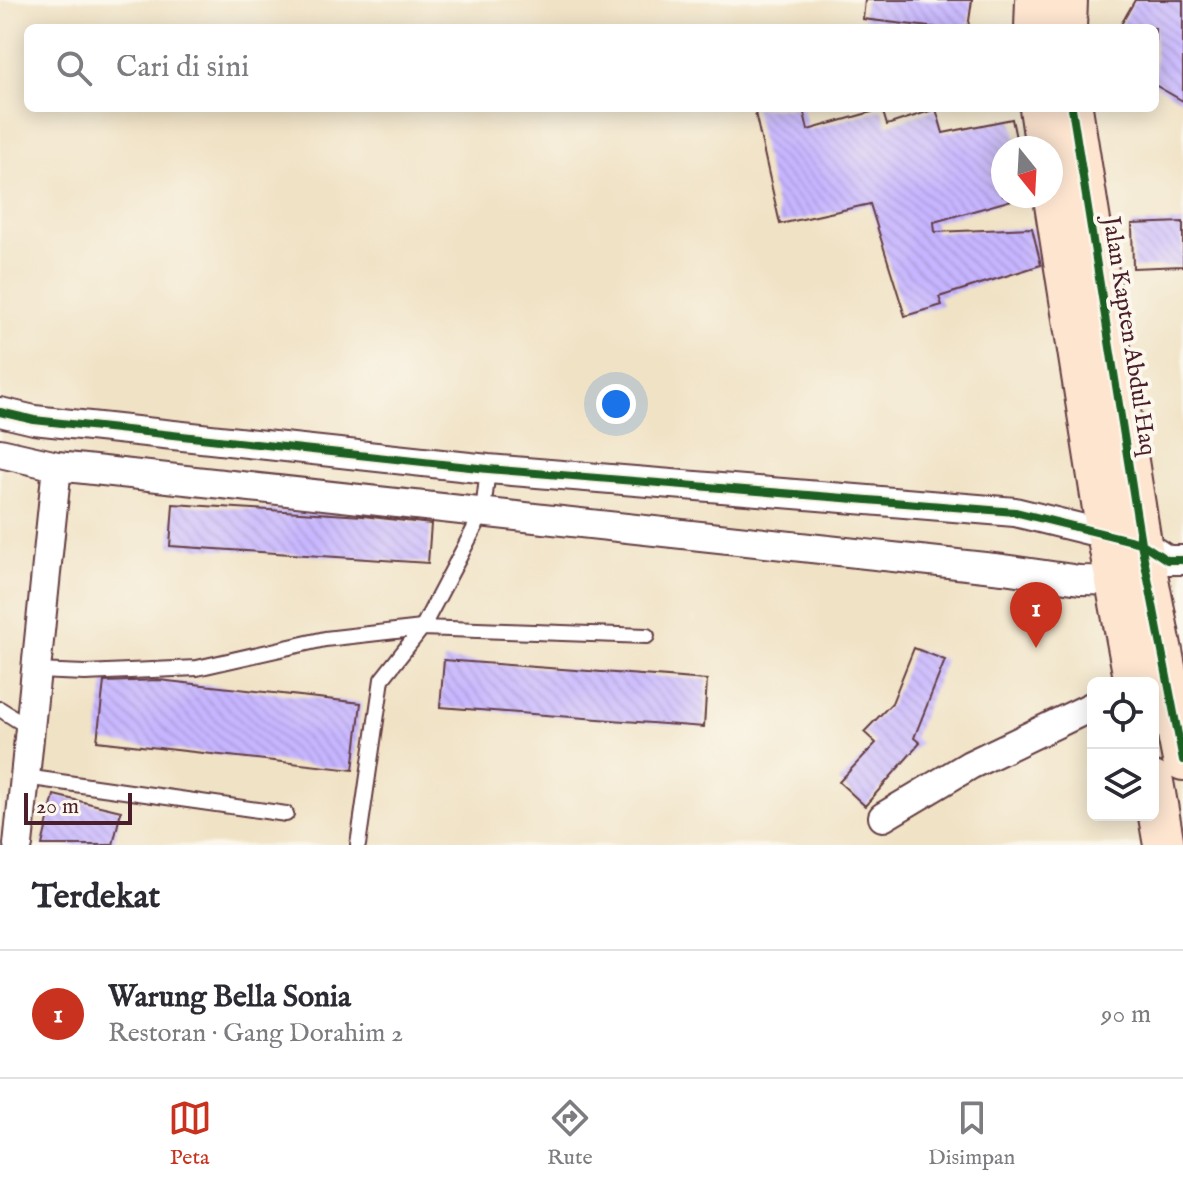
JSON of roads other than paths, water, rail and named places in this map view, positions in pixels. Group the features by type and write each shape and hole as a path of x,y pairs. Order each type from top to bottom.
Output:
{"street":[{"path":"1035,24 1036,0"},
{"path":"1066,24 1067,0"},
{"path":"1041,112 1044,136"},
{"name":"Jalan Kapten Abdul Haq","path":"1073,112 1144,560 1183,760"},
{"name":"Jalan Kapten Abdul Haq","path":"1058,208 1144,560 1135,677"},
{"path":"0,412 34,420 488,469 1015,512 1144,560"},
{"path":"0,453 57,466 1003,569 1080,580 1144,560"},
{"path":"18,845 57,466"},
{"path":"883,817 970,765 1087,709"},
{"path":"1159,816 1164,845"}],"lane":[{"path":"358,845 382,679 422,628 483,512 488,469"},
{"path":"36,671 85,673 197,668 325,639 422,628 647,636"},
{"path":"0,709 30,728"},
{"path":"25,777 286,814"}],"place":[{"name":"Warung Bella Sonia","path":"1036,648"}]}
